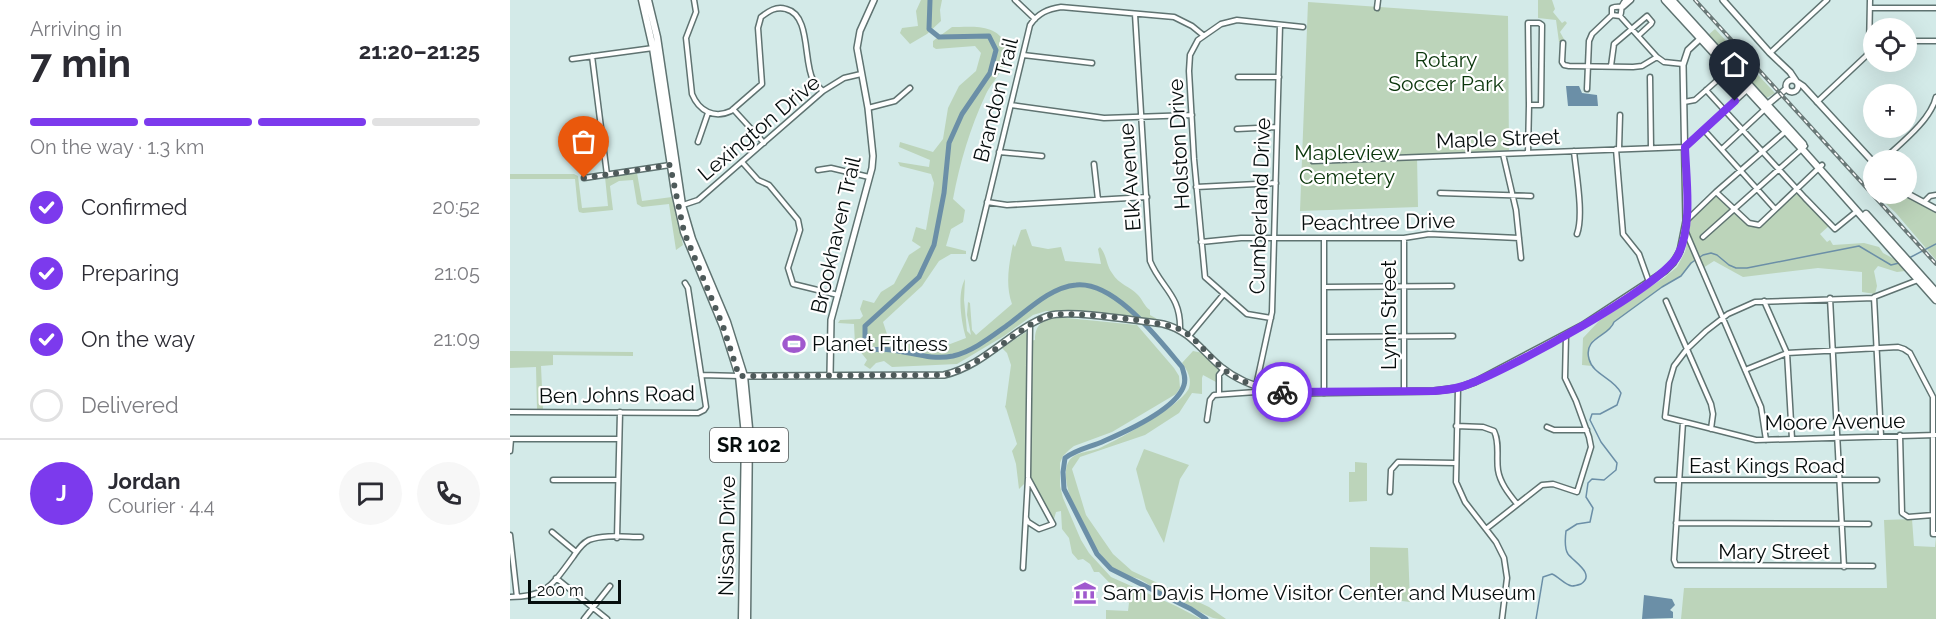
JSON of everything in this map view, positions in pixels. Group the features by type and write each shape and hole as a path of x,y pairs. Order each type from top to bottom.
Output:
{"main road":[{"name":"Nissan Drive","path":"642,0 653,48 670,165 680,206 727,322 748,397 750,440 747,619"},
{"name":"Nissan Drive","path":"648,0 657,37 680,206"},
{"path":"1665,0 1767,106 1901,256 1936,300"},
{"path":"1672,0 1702,37"},
{"path":"1821,167 1857,211 1901,256"},
{"path":"1909,266 1936,292"},
{"name":"Nissan Drive","path":"742,376 745,435 742,619"}],"street":[{"path":"694,0 696,12 686,38 692,94 696,103 708,113 725,114 762,84 758,28 761,17 777,8 790,10 796,14 802,24 814,81 823,91"},
{"name":"Brookhaven Trail","path":"830,375 831,320 870,177 873,156 868,108 857,48 860,31 874,0"},
{"path":"1015,0 1035,19"},
{"path":"1377,8 1378,0"},
{"path":"1626,0 1620,7 1620,16 1631,29 1664,62 1683,64"},
{"path":"1587,89 1589,41 1592,34 1612,15 1612,8 1623,7 1631,0"},
{"path":"1724,0 1770,54 1790,72 1796,82 1863,151"},
{"path":"1770,54 1827,0"},
{"path":"1870,0 1871,18"},
{"name":"Brandon Trail","path":"974,258 1030,25 1035,19 1047,9 1061,7 1174,17 1192,26 1203,35"},
{"path":"1870,8 1936,8"},
{"name":"Elk Avenue","path":"1135,14 1150,261 1173,297 1179,316 1180,329"},
{"path":"1612,15 1620,16"},
{"path":"1611,66 1612,47 1645,16 1652,21 1638,36"},
{"path":"1203,35 1221,24 1237,20 1303,27"},
{"path":"1528,153 1528,23 1539,23 1542,25 1541,105 1529,105"},
{"name":"Cumberland Drive","path":"1259,387 1271,318 1280,25"},
{"name":"Holston Drive","path":"1203,35 1190,55 1196,187 1205,277 1250,315 1271,318"},
{"path":"701,375 934,376 954,373 981,359 1030,325 1048,316 1065,314 1158,323 1180,329 1224,369 1259,387 1289,393 1458,388 1475,382 1566,335 1649,282 1673,263 1680,251 1686,221 1683,64 1688,50 1702,37"},
{"path":"1917,41 1936,41"},
{"path":"1563,43 1564,65 1641,66 1657,57"},
{"path":"572,59 653,48"},
{"path":"1023,55 1092,63"},
{"path":"592,56 607,175"},
{"path":"1817,102 1863,59"},
{"path":"1684,102 1695,100 1731,68"},
{"path":"1787,70 1787,86 1790,92 1797,90 1807,93"},
{"name":"Lexington Drive","path":"680,206 698,200 823,91 844,78 861,74"},
{"path":"1238,77 1279,77"},
{"path":"1650,77 1651,148"},
{"path":"1722,149 1744,130 1791,80 1796,82"},
{"path":"1796,82 1797,90"},
{"path":"868,108 895,101 910,88"},
{"path":"1685,147 1749,88"},
{"path":"1706,90 1835,229 1857,211"},
{"path":"1893,150 1931,111 1936,97"},
{"path":"1011,105 1104,118 1192,115"},
{"path":"733,109 764,143"},
{"path":"698,142 708,113"},
{"path":"1620,115 1618,149 1623,234 1639,254 1649,282"},
{"path":"1237,129 1277,127"},
{"path":"1704,130 1775,209"},
{"path":"1686,221 1788,130"},
{"name":"Maple Street","path":"1312,161 1685,147"},
{"path":"1703,237 1804,148"},
{"path":"1574,151 1580,219 1577,234"},
{"path":"999,152 1042,156"},
{"path":"1503,154 1513,195 1521,258"},
{"path":"742,162 758,180 769,185 798,220 800,230 788,268 793,284 838,295"},
{"path":"1094,164 1098,200"},
{"path":"584,178 670,165"},
{"path":"1716,192 1730,207 1736,209 1749,223 1754,225 1764,222 1821,167"},
{"path":"818,170 831,168 870,177"},
{"path":"1196,187 1276,183"},
{"path":"1440,193 1532,196"},
{"path":"1923,202 1930,196 1936,195"},
{"path":"987,202 1002,205 1147,196"},
{"path":"1917,199 1936,209"},
{"path":"1685,230 1763,412 1766,440"},
{"name":"Peachtree Drive","path":"1201,242 1275,238 1404,238 1429,234 1519,238"},
{"path":"1324,238 1324,393"},
{"name":"Lynn Street","path":"1404,238 1404,391"},
{"path":"1687,349 1722,318 1745,305 1764,302 1874,297 1919,280"},
{"name":"Ben Johns Road","path":"510,412 701,412 706,407 688,288 685,283"},
{"path":"1324,287 1452,286"},
{"path":"1189,336 1224,295"},
{"path":"1874,297 1881,436"},
{"path":"1830,298 1844,567"},
{"path":"1666,301 1711,404 1713,414 1710,429"},
{"path":"1764,302 1787,353 1792,439"},
{"path":"1023,568 1028,478 1030,325"},
{"path":"1486,529 1546,484 1577,492 1590,452 1590,442 1575,397 1565,378 1566,335"},
{"path":"1324,337 1453,336"},
{"path":"1745,370 1787,353 1900,347 1908,351 1935,395 1933,515 1935,534"},
{"name":"Moore Avenue","path":"1687,349 1671,371 1665,417 1749,438 1766,440 1935,435"},
{"path":"1219,393 1219,375 1224,369"},
{"path":"1207,420 1210,400 1214,395 1256,392 1259,387"},
{"path":"1458,388 1456,482 1468,507 1501,550 1507,569 1502,619"},
{"path":"617,538 620,412"},
{"path":"1683,422 1676,523 1869,524"},
{"path":"1456,426 1483,426 1494,431 1497,437 1497,467 1500,479 1517,504"},
{"path":"1547,427 1554,430 1587,430"},
{"path":"1900,435 1902,513 1908,517 1933,515"},
{"path":"510,451 511,439 620,439"},
{"path":"1390,492 1391,470 1398,462 1455,463"},
{"path":"1026,518 1028,522 1040,529 1053,524 1028,478"},
{"path":"553,480 618,480"},
{"name":"East Kings Road","path":"1657,480 1877,480"},
{"name":"Mary Street","path":"1676,523 1674,560 1676,565 1873,566"},
{"path":"552,532 576,552"},
{"path":"510,535 518,597"},
{"path":"510,597 536,596 545,592 579,547 589,540 641,537"},
{"path":"556,578 607,619"},
{"path":"584,619 610,586"}],"green space":[{"path":"921,0 942,0 941,21 927,34 910,44 900,33 902,28 918,26 916,11"},
{"path":"1538,0 1552,0 1555,9 1553,12 1562,23 1565,21 1567,23 1560,32 1565,41 1559,42 1556,20 1538,18"},
{"name":"Rotary Soccer Park","path":"1308,2 1508,16 1509,153 1417,156 1418,207 1300,211"},
{"path":"952,27 975,27 996,32 1005,44 1007,58 986,94 975,120 966,145 953,199 965,210 963,222 951,229 946,246 966,251 966,254 951,254 939,261 922,286 883,322 889,340 924,346 945,346 966,338 960,300 965,279 964,300 967,331 971,335 967,315 968,302 970,303 972,330 976,335 1012,304 1008,282 1013,244 1015,247 1021,230 1026,229 1032,246 1048,249 1061,247 1065,261 1101,264 1098,249 1100,247 1115,277 1132,289 1150,310 1150,315 1159,320 1073,311 1046,311 1033,315 1004,336 957,364 892,367 884,361 876,363 870,369 864,365 867,360 855,345 854,324 838,323 840,320 860,319 863,316 860,309 863,300 874,303 881,292 894,284 909,255 921,247 912,241 916,227 926,230 934,183 931,174 900,166 898,162 929,167 930,160 899,147 900,142 933,152 943,139 948,108 959,86 976,71 981,53 975,46 936,49 933,47 933,41"},
{"path":"1715,29 1775,93 1765,99 1707,36"},
{"path":"637,173 642,201 672,197 683,245 676,250 669,204 642,207 637,204 633,180 619,181 610,186 613,210 583,213 578,209 575,179 510,179 510,174 574,174 578,176 582,208 608,206 605,177"},
{"path":"1794,193 1798,194 1830,225 1820,234 1827,242 1830,240 1833,245 1864,243 1879,247 1883,253 1896,260 1905,271 1897,272 1878,266 1874,271 1877,286 1875,294 1862,292 1862,272 1818,268 1743,277 1714,261 1703,268 1697,258 1681,276 1614,322 1611,328 1591,342 1589,355 1592,366 1582,365 1583,338 1599,321 1677,267 1690,236 1687,232 1690,221 1717,195 1747,223 1758,226"},
{"path":"1917,200 1936,210 1936,260 1886,204 1917,204"},
{"path":"1057,317 1137,325 1174,368 1179,376 1180,388 1176,394 1112,432 1069,450 1060,463 1060,486 1081,540 1089,553 1111,577 1201,619 1106,619 1106,610 1128,611 1129,603 1099,572 1094,572 1090,564 1083,559 1078,560 1072,553 1069,538 1062,529 1061,511 1056,512 1054,519 1051,516 1035,489 1029,472 1026,482 1019,489 1012,451 1017,444 1005,407 1011,365 1007,353 1002,348 1026,332 1029,341 1035,340 1036,330 1040,324"},
{"path":"510,351 633,352 633,356 553,355 553,365 541,366 543,410 537,409 536,367 510,368"},
{"path":"1193,351 1203,353 1220,370 1216,382 1203,375 1202,394 1192,393 1179,413 1145,435 1080,457 1072,469 1086,515 1113,554 1132,571 1209,607 1226,619 1206,615 1142,580 1115,570 1088,535 1079,519 1067,486 1066,472 1072,458 1080,453 1098,449 1123,436 1163,412 1184,395 1189,388 1190,381 1182,363"},
{"path":"1144,449 1189,465 1180,479 1164,543 1146,509 1136,469"},
{"path":"1355,462 1367,463 1367,501 1349,502 1349,472 1355,472"},
{"path":"1912,519 1914,546 1935,547 1936,537 1936,619 1681,619 1684,588 1887,588 1884,520"},
{"path":"1370,547 1408,548 1410,602 1370,597"}],"water":[{"path":"1566,86 1579,86 1582,93 1597,95 1598,106 1568,106"},
{"path":"1644,595 1672,599 1675,605 1670,610 1673,612 1673,618 1642,619"}],"waterway":[{"path":"930,0 929,29 939,37 989,36 996,50 990,73 962,114 949,143 944,193 934,245 919,277 865,326 865,341 872,350 893,350 932,357 953,356 982,343 1040,300 1067,287 1091,286 1121,302 1149,328 1182,367 1184,385 1172,403 1149,419 1065,458 1064,489 1097,554 1111,569 1191,609 1206,619"},
{"path":"1909,258 1936,244"},
{"path":"1536,619 1543,577 1552,574 1572,586 1581,584 1585,580 1585,572 1567,552 1566,531 1577,524 1590,522 1593,508 1586,497 1588,483 1592,479 1604,480 1616,470 1617,463 1601,442 1590,420 1592,414 1600,414 1617,405 1621,393 1591,364 1588,352 1593,342 1614,322 1681,276 1691,263 1703,255 1711,253 1736,268 1747,268 1859,246 1891,265 1899,263"}],"railway":[{"path":"1695,0 1936,264"}],"way so far":[{"path":"584,178 670,165 684,232 723,326 739,376 944,375 964,369 1043,318 1065,314 1158,323 1174,327 1195,341 1223,369 1239,379 1262,388 1282,392"}],"place":[{"name":"Planet Fitness","path":"794,344"},
{"name":"Sam Davis Home Visitor Center and Museum","path":"1085,593"}],"route":[{"path":"1282,392 1434,391 1458,388 1480,379 1592,320 1665,271 1673,263 1682,243 1686,221 1685,147 1735,101"}],"park label":[{"name":"Mapleview Cemetery","path":"1347,165"}]}
